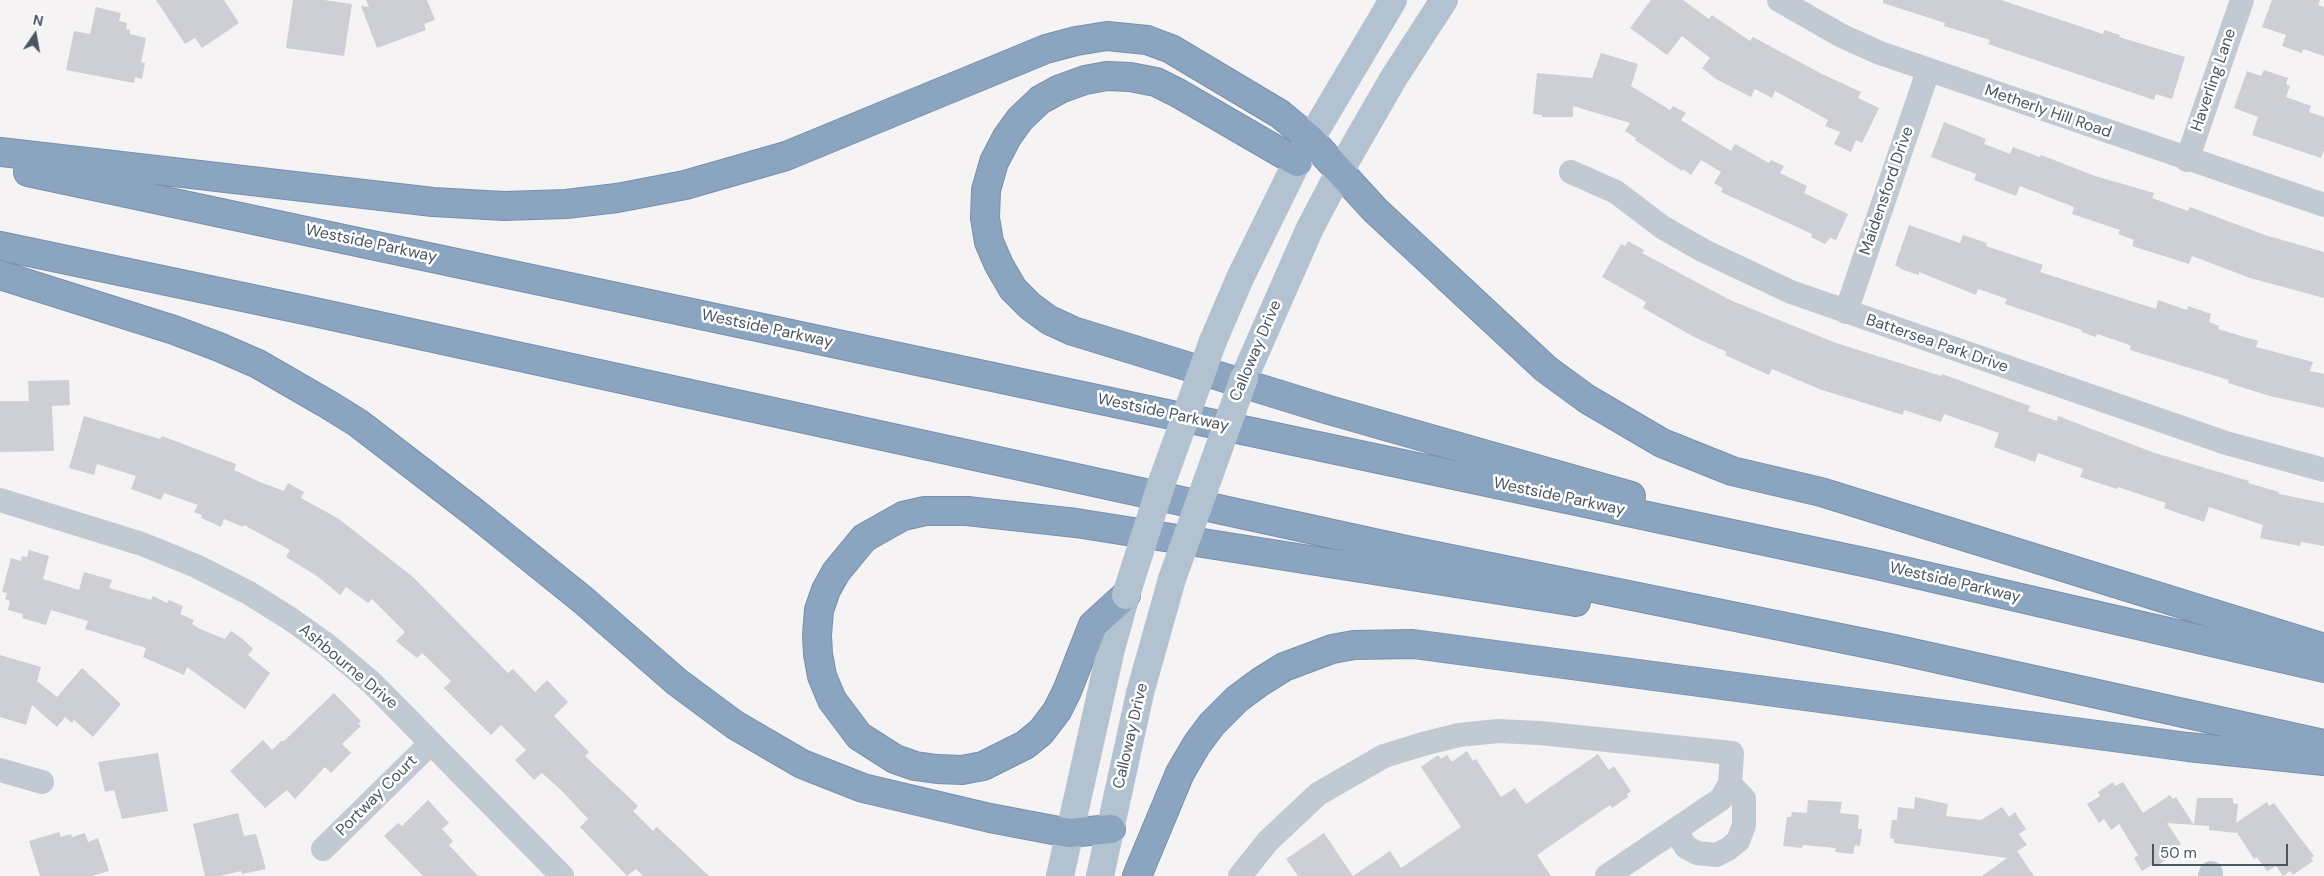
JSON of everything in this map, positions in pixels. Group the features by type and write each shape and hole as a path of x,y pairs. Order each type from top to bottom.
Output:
{"highway":[{"path":"0,152 433,202 504,206 566,204 617,198 685,185 746,169 786,156 1046,49 1076,41 1107,36 1147,40 1171,49 1280,114 1304,150"},
{"path":"1873,564 1329,410 1072,331 1049,320 1030,306 1013,289 999,265 989,242 985,218 986,190 994,162 1007,137 1020,119 1040,100 1060,89 1085,80 1107,76 1130,77 1156,82 1304,150 1340,171 1375,210 1546,369 1587,399 1662,443 1732,470 1821,492 2324,648"},
{"name":"Westside Parkway","path":"0,166 1873,564 2324,668"},
{"path":"0,246 319,313 1406,550 1894,649 2324,744"},
{"path":"0,275 174,330 219,347 258,364 329,405 358,423 475,513 583,600 677,682 735,725 794,760 863,788 990,818 1069,834 1111,829"},
{"path":"1126,595 1093,625 1067,691 1057,711 1041,732 1024,745 983,766 962,770 937,769 915,766 895,759 876,748 855,730 832,700 822,676 817,644 819,610 826,590 836,572 864,538 882,527 903,516 945,509 1086,524 1336,563 1483,589 1894,649"},
{"path":"1136,876 1180,773 1197,744 1212,724 1237,699 1284,667 1332,649 1354,645 1382,643 1432,646 2188,747 2324,761"}],"main road":[{"path":"1060,876 1111,649 1126,595 1179,433 1213,341 1240,278 1304,150 1393,0"},
{"name":"Calloway Drive","path":"1100,876 1140,693 1172,579 1220,441 1256,350 1310,228 1340,171 1393,79 1444,0"}],"street":[{"name":"Metherly Hill Road","path":"1779,0 1842,36 1928,71 2324,205"},
{"name":"Haverling Lane","path":"2187,160 2242,0"},
{"name":"Maidensford Drive","path":"1846,312 1928,71"},
{"name":"Battersea Park Drive","path":"1571,172 1616,192 1662,227 1704,251 1791,292 2226,442 2324,470"},
{"name":"Ashbourne Drive","path":"0,500 142,544 196,566 249,593 327,645 372,683 562,876"},
{"path":"1240,876 1268,841 1318,794 1384,756 1459,736 1498,731 1540,733 1732,753 1730,784 1721,800 1607,876"},
{"name":"Portway Court","path":"323,849 432,743"},
{"path":"0,770 42,782"},
{"path":"1675,830 1686,847 1697,853 1716,855 1738,841 1744,825 1744,798 1730,784"}],"building":[{"path":"156,0 224,0 239,23 202,48 195,38 185,44"},
{"path":"293,0 324,0 352,4 344,56 286,48"},
{"path":"366,0 427,0 435,20 424,24 426,30 377,48 361,6 369,7"},
{"path":"1651,0 1683,0 1709,19 1712,15 1750,41 1753,37 1822,74 1861,92 1858,98 1879,108 1862,143 1856,140 1851,152 1834,144 1840,132 1825,126 1828,120 1775,91 1772,98 1755,89 1751,97 1716,79 1702,68 1710,58 1682,36 1667,55 1630,28"},
{"path":"1883,0 2001,0 2103,34 2104,30 2120,35 2119,37 2185,57 2172,99 2156,94 2154,100 1988,44 1990,40 1944,26 1945,23 1883,3"},
{"path":"2272,0 2320,0 2318,5 2324,7 2324,56 2303,49 2302,53 2282,46 2286,35 2262,27"},
{"path":"96,7 121,13 119,21 127,23 126,29 130,30 130,34 146,38 141,62 145,63 142,79 135,77 134,83 66,70 74,31 90,34"},
{"path":"1601,53 1638,64 1631,86 1670,110 1673,106 1686,113 1681,120 1731,151 1735,144 1769,163 1771,160 1784,166 1780,173 1807,186 1804,193 1848,214 1836,240 1830,238 1825,244 1811,237 1812,234 1721,192 1723,188 1714,183 1721,172 1701,160 1691,175 1683,169 1682,171 1635,140 1636,138 1625,131 1630,123 1573,106 1573,117 1542,117 1542,115 1533,114 1537,73 1592,78"},
{"path":"2264,70 2288,78 2286,84 2290,86 2286,97 2311,106 2309,112 2324,117 2324,150 2321,158 2252,135 2258,117 2234,108 2247,71 2261,76"},
{"path":"1944,122 1986,139 1984,144 2010,154 2013,147 2040,157 2041,155 2095,176 2154,193 2152,198 2188,211 2190,207 2265,235 2324,252 2324,298 2250,278 2192,256 2189,264 2132,246 2134,240 2118,234 2120,230 2072,214 2074,207 2020,186 2016,196 1974,180 1976,174 1931,157"},
{"path":"1909,225 1960,243 1963,235 1987,243 1986,246 2043,265 2040,272 2156,309 2158,300 2187,310 2188,306 2211,314 2209,322 2219,326 2218,329 2258,341 2256,347 2313,362 2310,371 2324,374 2324,408 2270,396 2228,383 2229,380 2130,350 2131,346 2124,343 2097,334 2096,337 2081,332 2082,330 2005,304 2007,299 1978,289 1976,295 1919,272 1919,275 1903,270 1895,265"},
{"path":"1628,241 1644,250 1642,253 1730,300 1836,343 1941,376 1942,374 2030,406 2028,411 2057,421 2058,416 2152,452 2249,481 2248,483 2279,492 2279,494 2324,503 2324,546 2301,542 2300,546 2260,538 2263,525 2209,507 2204,522 2164,508 2166,503 2080,477 2083,469 2038,453 2035,462 1994,447 1999,433 1944,414 1941,422 1904,410 1903,415 1822,390 1772,369 1769,375 1725,355 1727,352 1694,337 1643,308 1646,302 1602,277 1621,244 1625,246"},
{"path":"69,380 70,405 52,406 54,451 0,452 0,401 29,401 28,381"},
{"path":"84,416 160,439 162,436 236,464 234,470 260,482 284,491 288,483 304,492 301,498 339,519 413,577 508,673 513,669 535,692 547,680 568,702 554,716 589,752 585,756 638,806 633,811 653,831 657,827 709,876 643,876 636,869 627,876 580,827 588,819 563,792 542,773 534,780 515,760 526,750 501,725 491,735 444,688 451,681 422,653 417,658 396,641 405,632 372,599 368,603 346,587 340,595 317,576 286,557 290,550 244,525 243,527 224,519 221,527 201,518 202,515 194,512 198,505 164,493 161,500 131,489 136,476 97,464 94,475 69,468"},
{"path":"29,550 49,556 43,579 79,590 84,572 112,580 109,588 151,600 153,596 167,603 169,600 183,606 180,614 194,620 192,624 200,629 225,639 231,631 244,640 253,649 248,655 270,673 245,709 187,667 184,675 143,657 146,648 85,629 88,621 51,610 46,625 22,618 23,614 8,610 10,601 5,599 7,593 2,592 11,558 21,561 22,556 27,557"},
{"path":"0,655 41,667 37,681 57,697 82,668 121,704 93,737 74,720 72,723 65,717 57,727 32,705 26,725 0,717"},
{"path":"334,693 361,721 358,724 361,726 342,744 351,753 331,773 325,767 295,799 287,790 265,808 230,771 263,740 272,750 282,740 283,742"},
{"path":"1467,751 1473,761 1476,759 1501,797 1515,788 1526,804 1598,754 1609,770 1614,766 1631,791 1627,794 1628,797 1612,808 1610,805 1537,855 1551,876 1353,876 1390,851 1401,868 1461,827 1421,767 1438,755 1441,759 1447,755 1452,762"},
{"path":"158,753 168,811 122,819 114,790 105,792 98,762"},
{"path":"2113,782 2115,786 2123,782 2143,813 2170,795 2173,799 2176,797 2194,825 2167,823 2181,844 2169,852 2172,856 2155,867 2153,864 2142,871 2134,858 2138,855 2119,824 2111,830 2104,819 2099,823 2087,804 2100,796 2098,792"},
{"path":"1915,797 1948,804 1946,816 1981,820 2002,807 2009,817 2015,812 2026,829 2019,834 2027,845 2017,851 2034,876 1982,876 2007,858 1894,843 1894,839 1890,838 1892,820 1897,820 1898,807 1914,809"},
{"path":"2197,798 2233,798 2233,803 2238,804 2236,823 2267,802 2269,806 2274,803 2314,856 2311,858 2313,861 2293,875 2290,871 2283,876 2276,866 2267,871 2257,857 2254,859 2236,831 2236,833 2209,830 2209,826 2194,825"},
{"path":"428,800 449,823 442,829 453,841 449,845 478,876 423,876 384,836 398,823 402,826"},
{"path":"1808,800 1842,802 1840,813 1859,815 1858,829 1862,829 1860,846 1855,845 1853,854 1835,852 1836,848 1803,845 1802,848 1783,846 1787,817 1791,817 1792,812 1807,813"},
{"path":"238,813 244,836 256,834 266,869 242,874 241,871 220,876 205,876 193,824"},
{"path":"59,832 61,837 71,834 72,837 85,833 88,842 98,838 109,871 92,876 40,876 29,841"},
{"path":"1324,833 1353,876 1298,876 1286,859"}]}
